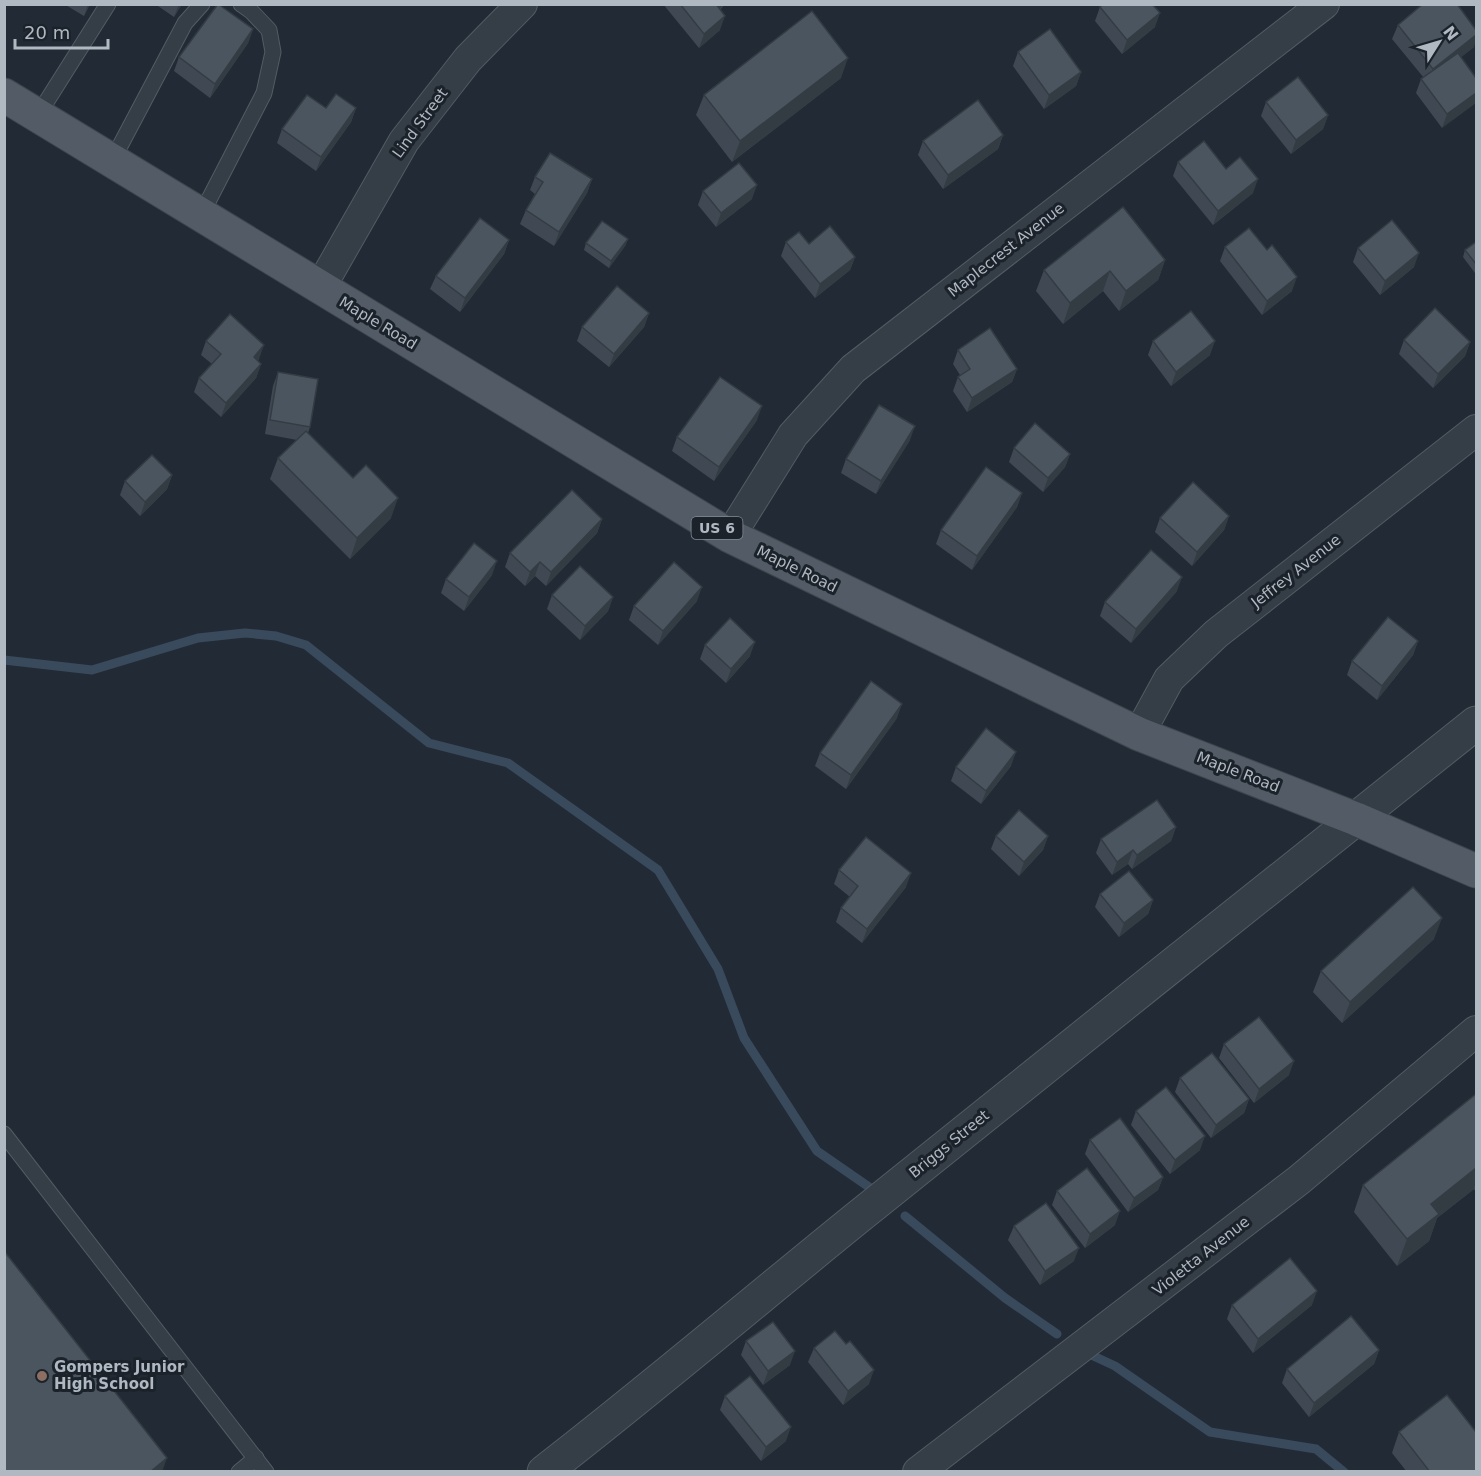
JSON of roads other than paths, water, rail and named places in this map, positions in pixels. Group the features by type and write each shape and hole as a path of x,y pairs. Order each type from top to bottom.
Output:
{"main road":[{"name":"Maple Road","path":"4,95 730,536 1139,734 1356,819 1476,871"}],"street":[{"name":"Lind Street","path":"320,288 404,141 468,59 522,4"},
{"name":"Maplecrest Avenue","path":"730,536 793,435 853,369 1324,4"},
{"name":"Jeffrey Avenue","path":"1139,734 1169,679 1216,633 1476,430"},
{"name":"Briggs Street","path":"544,1472 1476,723"},
{"name":"Violetta Avenue","path":"918,1472 1299,1180 1476,1031"}],"lane":[{"path":"38,115 108,4"},
{"path":"112,161 185,22 202,4"},
{"path":"201,215 264,93 273,52 268,30 251,11 241,4"},
{"path":"4,1134 266,1472"},
{"path":"238,1472 256,1458"}],"waterway":[{"path":"4,660 92,670 198,638 245,633 276,636 306,645 429,743 508,763 658,870 718,969 744,1038 817,1151 869,1187"},
{"path":"905,1216 1005,1298 1057,1334"},
{"path":"1087,1353 1115,1366 1210,1432 1316,1449 1344,1472"}],"place":[{"name":"Gompers Junior High School","path":"42,1376"}]}
